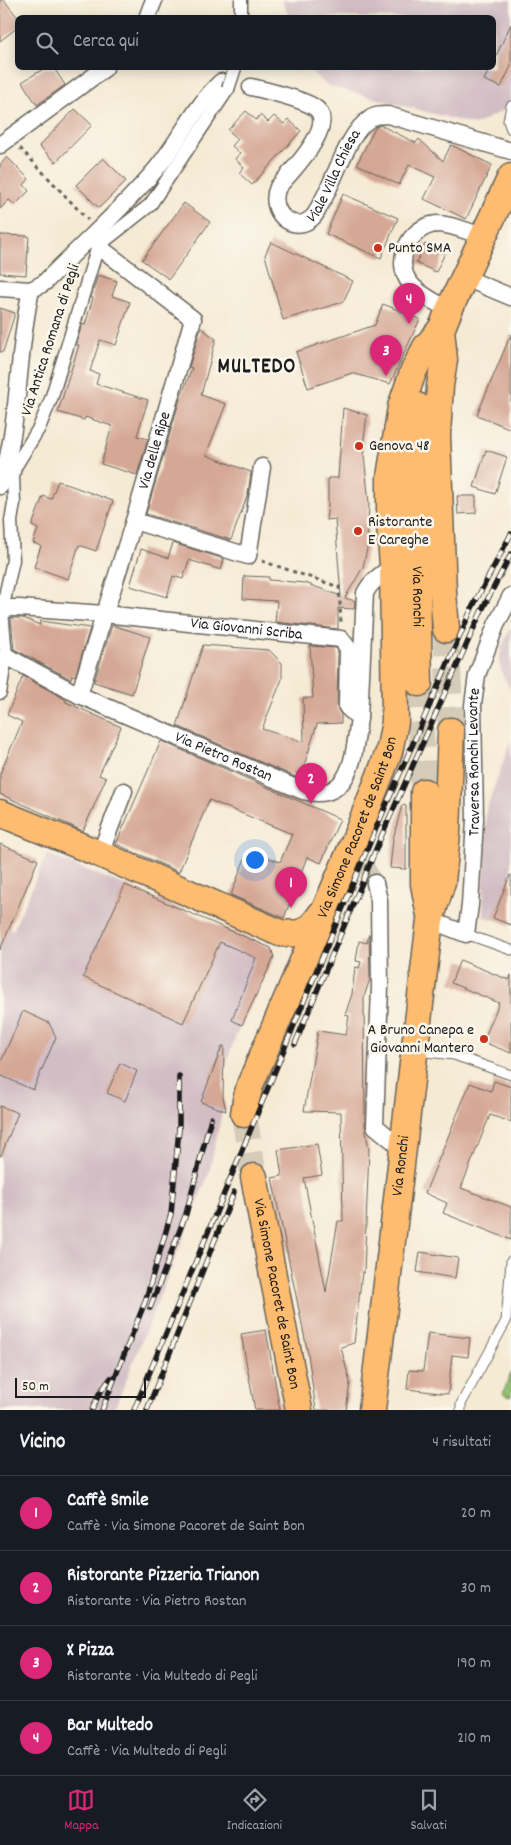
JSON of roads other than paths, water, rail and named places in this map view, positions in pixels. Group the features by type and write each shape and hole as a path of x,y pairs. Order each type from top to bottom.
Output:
{"main road":[{"path":"446,629 437,435 440,386 444,360 445,319 511,177"},
{"name":"Via Ronchi","path":"419,682 414,416 421,383 445,319"},
{"name":"Via Simone Pacoret de Saint Bon","path":"244,1114 250,1085 374,794 389,752 395,722 390,477 401,407 413,372 426,347 445,319"},
{"path":"390,525 396,516 409,509 416,510 428,519 432,568 443,592"},
{"name":"Via Ronchi","path":"372,1410 430,920 442,882 447,834 451,731"},
{"name":"Via Ronchi","path":"424,792 424,884 430,920"},
{"path":"0,813 100,854 280,933 295,946 296,961 290,990"},
{"path":"280,933 298,934 314,924 326,908"},
{"name":"Via Simone Pacoret de Saint Bon","path":"254,1176 299,1410"}],"street":[{"path":"147,15 154,0"},
{"path":"241,0 241,15"},
{"path":"5,141 101,70"},
{"path":"0,288 31,290 44,283 98,238 150,205 234,70"},
{"path":"98,238 159,166 210,93 224,85"},
{"name":"Viale Villa Chiesa","path":"251,87 312,106 321,117 321,125 316,140 278,187 275,194 276,208 280,215 292,222 300,223 313,217 327,194 345,152 358,129 371,118 388,115 511,150"},
{"path":"134,194 150,205"},
{"path":"445,319 409,282 404,271 403,258 406,246 413,236 423,228 435,224 448,225 482,236"},
{"name":"Via delle Ripe","path":"79,695 134,521 193,319 98,238"},
{"name":"Via Antica Romana di Pegli","path":"0,692 6,656 1,611 13,560 11,521 14,503 13,477 15,467 39,428 51,399 98,238"},
{"path":"464,277 511,297"},
{"path":"0,486 13,429 25,317 31,290"},
{"path":"134,521 248,556 262,467"},
{"name":"Via Pietro Rostan","path":"6,656 79,695 294,787 314,794 332,790 343,783 349,774 359,718 365,593 376,578 393,566"},
{"name":"Traversa Ronchi Levante","path":"466,934 470,905 475,820 473,705 477,675 496,625 511,596"},
{"name":"Via Giovanni Scriba","path":"1,611 20,608 104,614 342,639 348,648 347,707 359,718"},
{"path":"100,854 124,790"},
{"path":"375,883 379,900 380,987 375,1126 403,1149"},
{"path":"430,920 466,934"}],"lane":[{"path":"511,106 508,121 511,129"},
{"path":"466,934 511,950"},
{"path":"414,1051 454,1055 511,1075"},
{"path":"461,1410 462,1404 506,1321 511,1261"}],"tunnel":[{"path":"221,82 251,87"},
{"path":"446,629 451,731"},
{"path":"419,683 424,792"},
{"path":"354,842 375,883"},
{"path":"244,1114 254,1177"}],"railway":[{"path":"134,1410 374,833 472,608 511,534"},
{"path":"295,1044 381,837 481,612 511,554"},
{"path":"102,1410 145,1302 171,1214 179,1129 179,1076"},
{"path":"150,1308 186,1214 211,1118"},
{"path":"147,1410 234,1192"},
{"path":"92,1410 99,1394 111,1378"}],"place":[{"name":"Punto SMA","path":"378,248"},
{"name":"Bar Multedo","path":"409,324"},
{"name":"X Pizza","path":"386,376"},
{"name":"Genova 48","path":"359,446"},
{"name":"Ristorante E Careghe","path":"358,531"},
{"name":"Ristorante Pizzeria Trianon","path":"311,804"},
{"name":"Caffè Smile","path":"291,908"},
{"name":"A Bruno Canepa e Giovanni Mantero","path":"484,1039"}],"district":[{"name":"MULTEDO","path":"257,368"}]}
